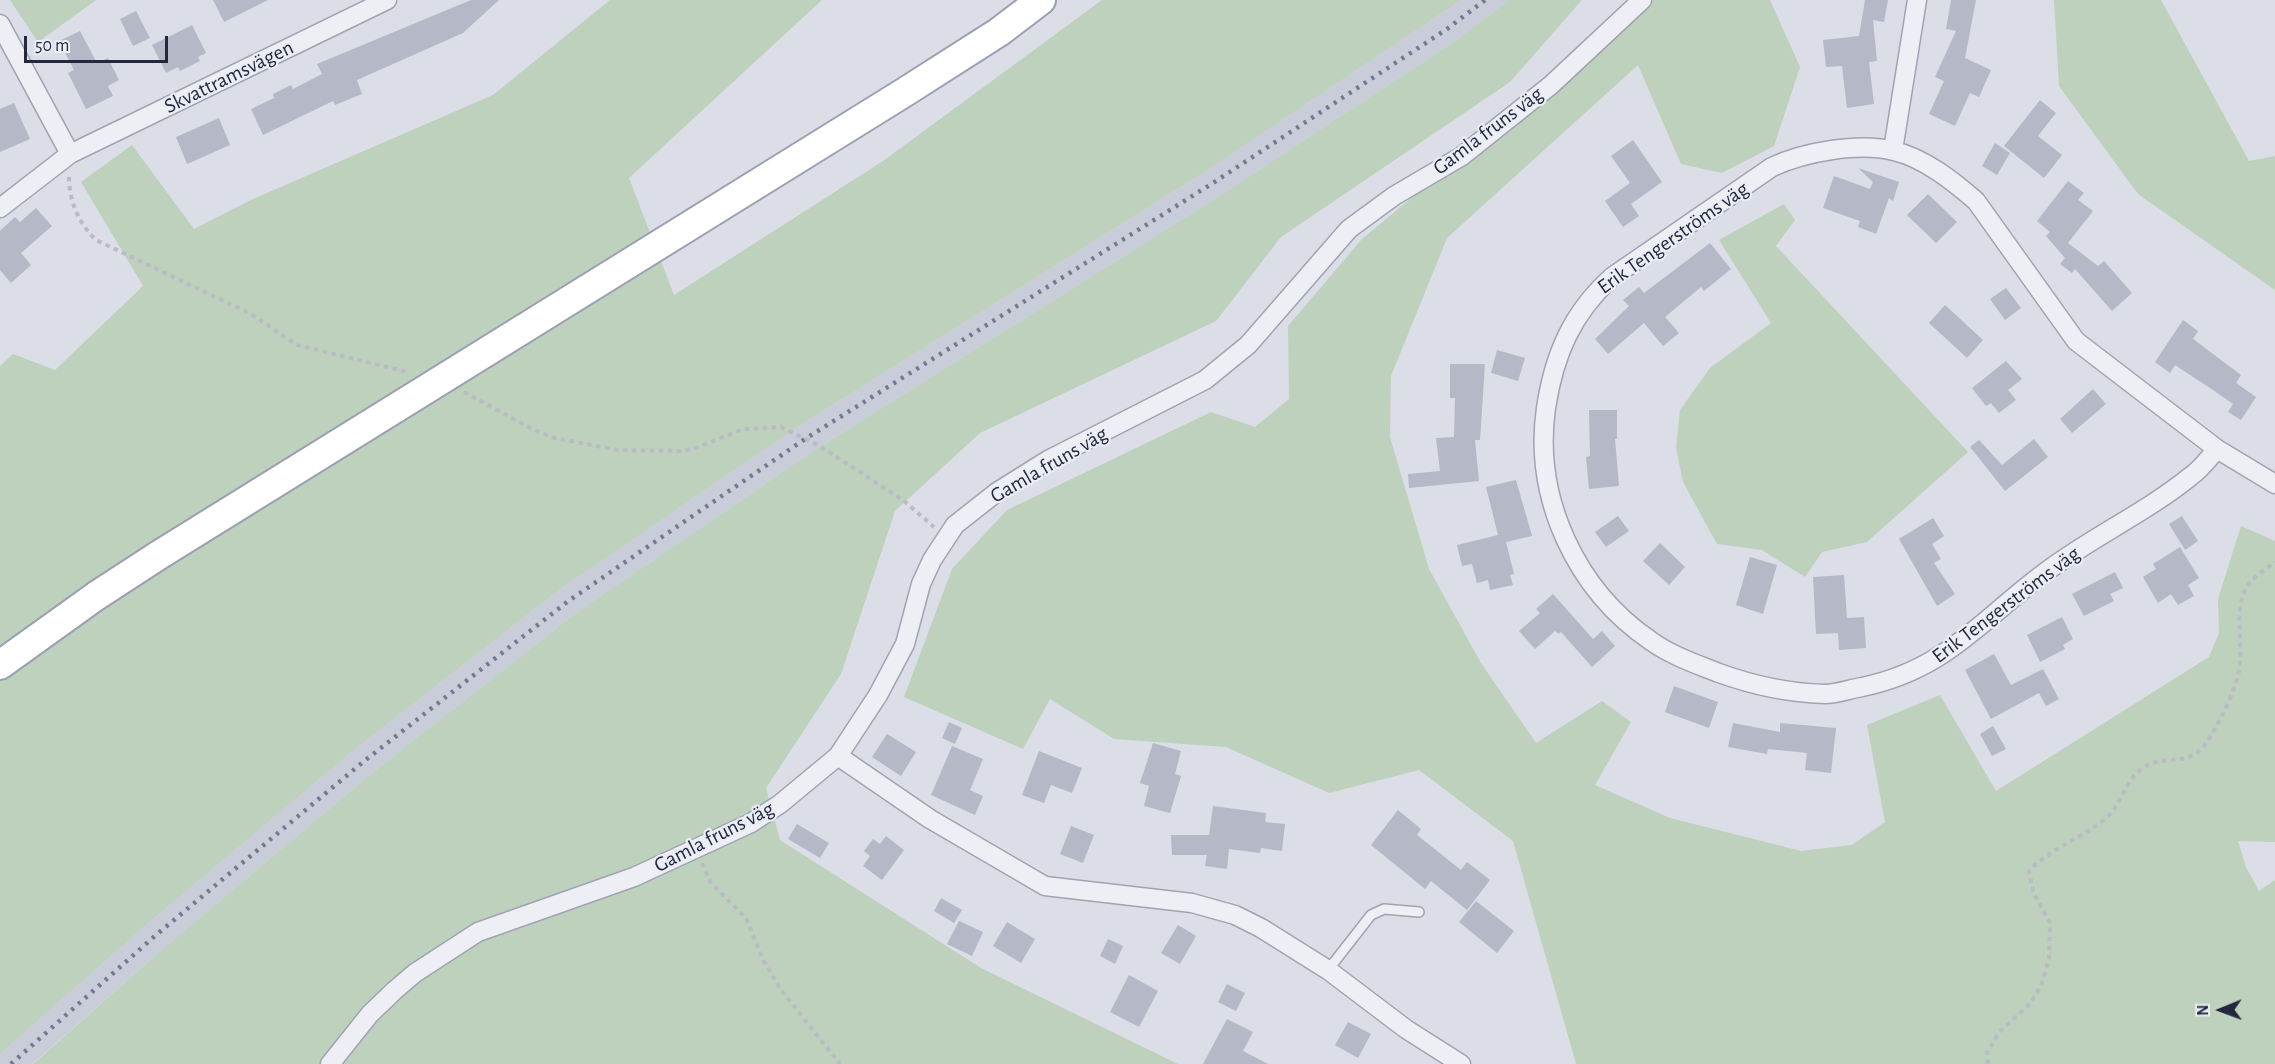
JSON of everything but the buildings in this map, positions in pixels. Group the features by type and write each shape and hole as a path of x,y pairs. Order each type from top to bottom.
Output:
{"main road":[{"path":"0,665 150,561 905,92 999,32 1041,0"}],"street":[{"name":"Skvattramsvägen","path":"0,208 70,154 387,0"},
{"name":"Gamla fruns väg","path":"330,1064 370,1014 395,990 415,973 478,932 634,877 751,823 780,804 838,756 878,695 905,644 921,584 941,543 955,525 997,492 1048,460 1205,380 1231,361 1349,229 1394,196 1462,156 1551,84 1642,0"},
{"path":"1893,150 1900,124 1917,0"},
{"path":"0,24 70,154"},
{"name":"Erik Tengerströms väg","path":"2217,449 2192,476 2050,569 1963,642 1931,663 1880,682 1827,694 1744,681 1681,658 1652,642 1627,623 1602,599 1579,567 1563,536 1546,481 1543,440 1549,389 1557,357 1574,320 1590,296 1612,277 1772,167 1815,152 1845,149 1893,150 1923,163 1957,185 1976,201 2076,341 2217,449 2275,484"},
{"path":"838,756 930,819 1045,886 1192,903 1234,915 1261,928 1328,970 1406,1029 1461,1064"}],"lane":[{"path":"1328,970 1371,915 1384,909 1419,912"}],"path":[{"path":"1988,1064 1987,1053 1999,1032 2030,1004 2041,986 2049,959 2050,923 2033,891 2029,871 2044,856 2105,819 2119,802 2129,781 2145,766 2164,760 2186,760 2203,747 2230,698 2240,665 2240,608 2246,588 2275,562"},
{"path":"695,849 711,883 746,918 763,960 781,990 840,1064"}],"shaded area":[{"path":"1461,0 1509,0 1455,41 1221,195 812,452 576,613 372,773 165,947 32,1064 0,1064 0,1054 146,925 354,750 559,590 796,428 1206,171"}],"green space":[{"path":"10,0 96,0 38,42"},
{"path":"610,0 822,0 629,178 674,295 883,161 1102,0 1461,0 1206,171 796,428 559,590 354,750 146,925 0,1054 0,366 13,354 55,370 143,286 81,182 132,145 194,229 253,199 493,95"},
{"path":"1509,0 1582,0 1510,82 1281,237 1216,321 980,433 895,511 841,674 766,788 780,840 981,968 1178,1064 33,1064 165,947 372,773 576,613 812,452 1221,195 1455,41"},
{"path":"1650,0 1770,0 1800,67 1774,146 1722,173 1681,164 1638,65 1447,238 1391,376 1390,437 1429,569 1481,663 1536,743 1602,701 1631,722 1595,785 1670,818 1801,851 1852,845 1885,822 1867,725 1940,695 1996,791 2209,657 2219,633 2218,599 2241,526 2275,541 2275,842 2238,841 2246,867 2259,891 2275,880 2275,1064 1576,1064 1513,841 1419,770 1329,793 1226,747 1114,739 1050,699 1023,749 904,697 952,569 1007,510 1211,412 1255,427 1289,399 1288,326 1362,239"},
{"path":"2054,0 2161,0 2249,161 2275,156 2275,290 2138,194 2059,86"},
{"path":"1784,204 1795,220 1776,246 1968,452 1867,542 1822,552 1805,577 1762,550 1717,544 1683,482 1676,448 1680,410 1710,368 1771,323 1719,240"}],"railway":[{"path":"11,1064 156,935 363,762 567,602 805,439 1213,183 1447,29 1485,0"}]}
